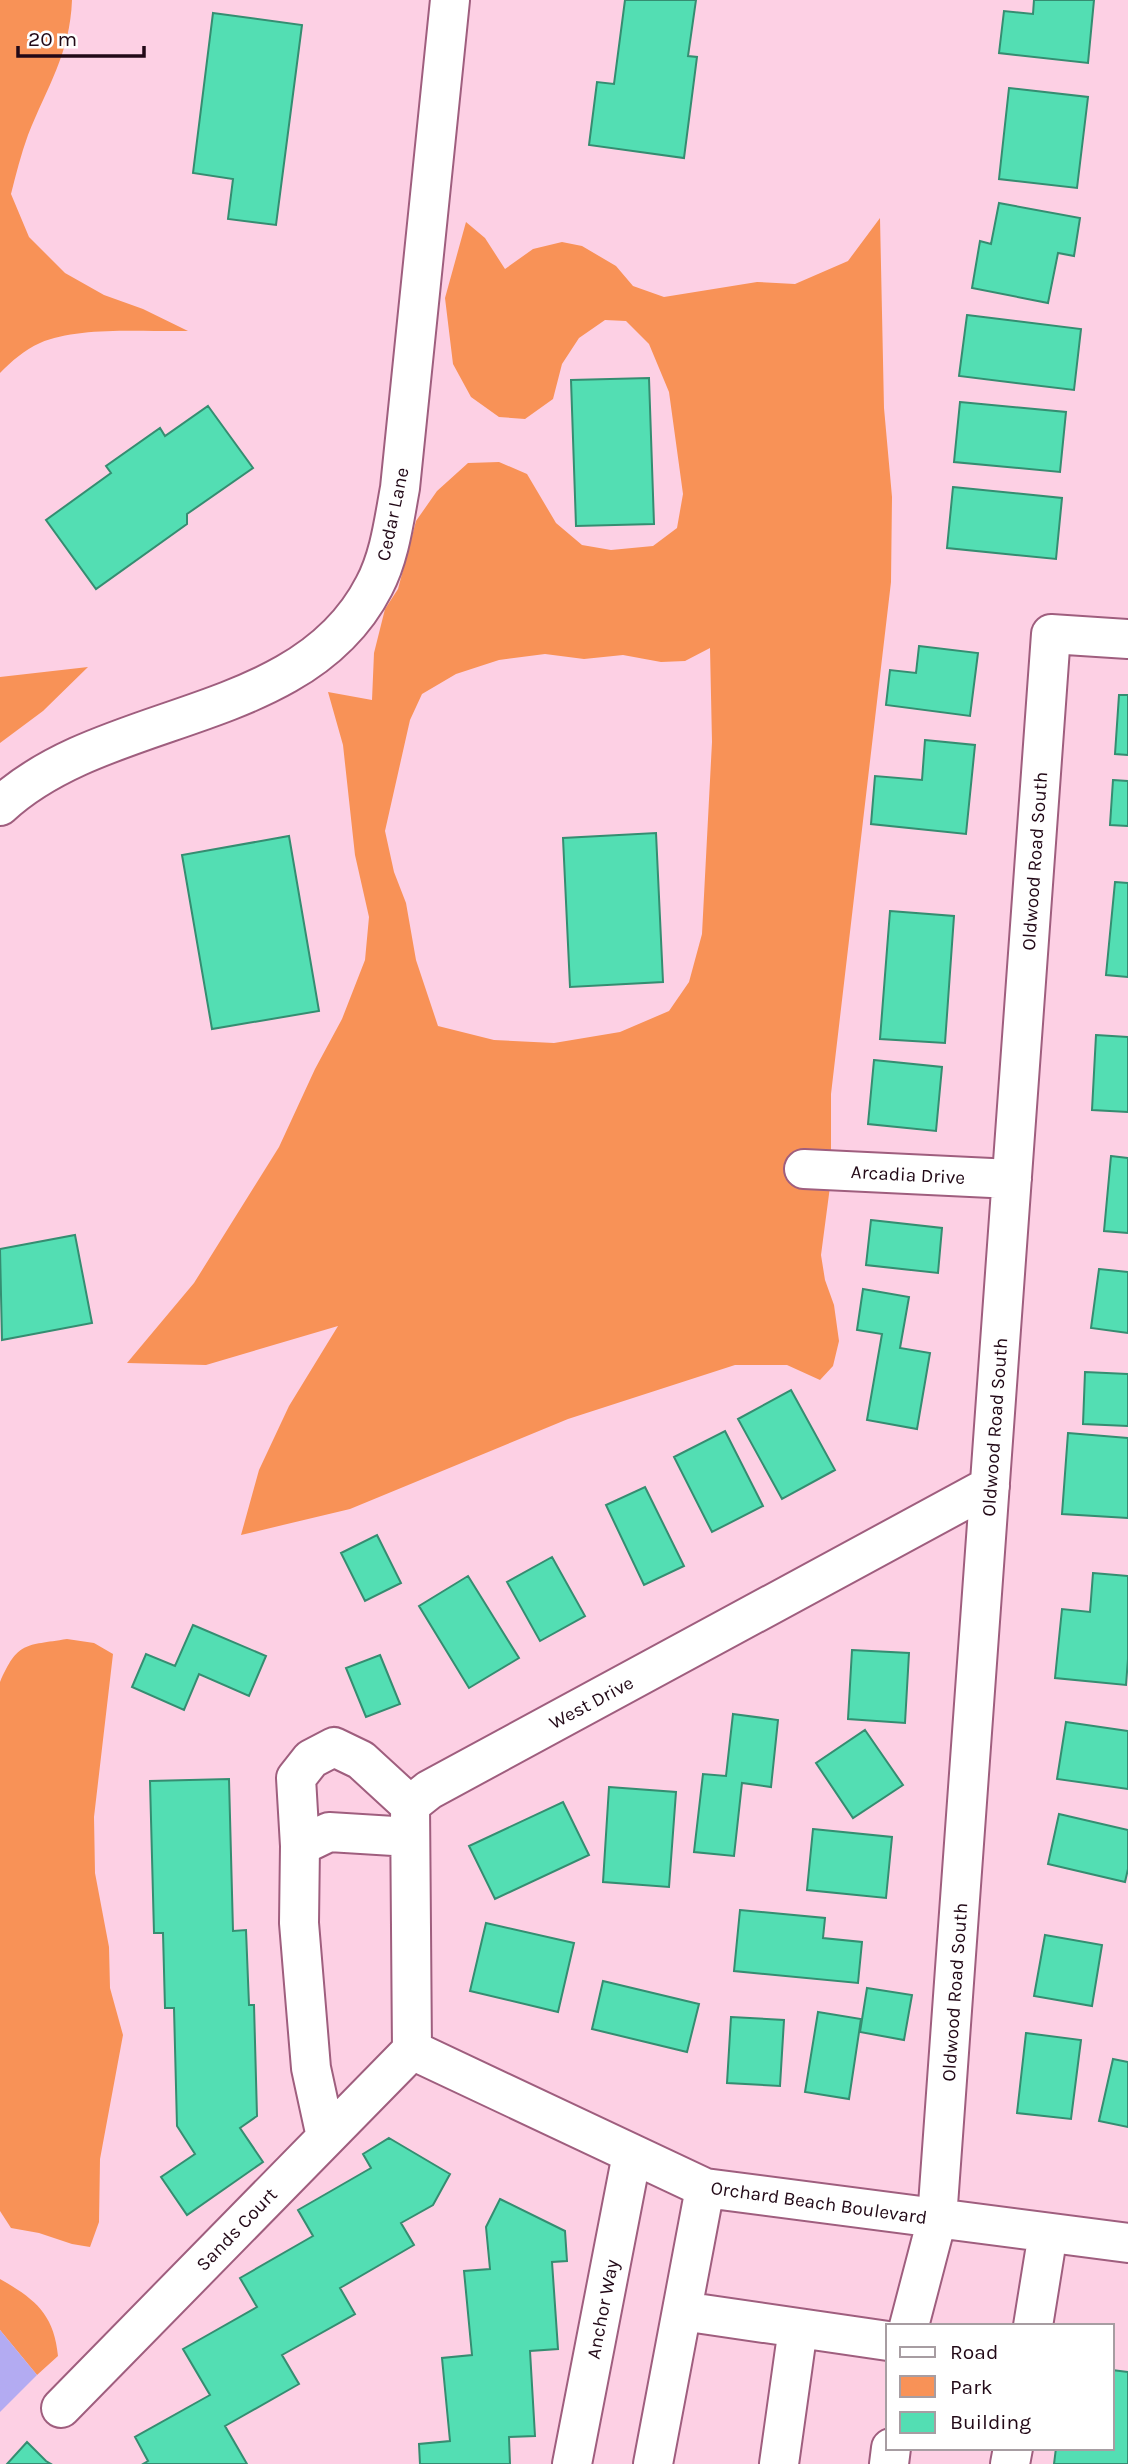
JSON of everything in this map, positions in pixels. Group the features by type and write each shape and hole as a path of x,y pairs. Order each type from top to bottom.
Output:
{"street":[{"name":"Cedar Lane","path":"0,806 14,793 71,758 227,701 292,671 328,646 356,614 375,586 386,555 400,488 450,0"},
{"name":"Oldwood Road South","path":"910,2324 937,2219 1051,634 1128,639"},
{"name":"Arcadia Drive","path":"804,1169 1012,1179"},
{"name":"West Drive","path":"410,1821 429,1790 990,1486"},
{"path":"326,2137 311,2067 299,1923 300,1846 296,1778 310,1759 334,1747 361,1760 410,1821 412,2050"},
{"path":"300,1846 329,1832 410,1821"},
{"name":"Orchard Beach Boulevard","path":"412,2050 705,2188 1128,2243"},
{"name":"Sands Court","path":"61,2408 412,2050"},
{"name":"Anchor Way","path":"572,2464 632,2154"},
{"path":"653,2464 705,2188"},
{"path":"1033,2324 1048,2233"},
{"path":"682,2311 886,2341"},
{"path":"779,2464 798,2328"}],"green space":[{"path":"0,0 72,0 62,54 28,135 11,194 29,237 65,273 104,295 143,309 188,331 73,334 40,343 0,373"},
{"path":"880,218 884,408 892,497 891,582 831,1094 831,1179 821,1255 825,1280 834,1305 839,1341 833,1366 820,1380 787,1365 735,1365 568,1419 350,1509 241,1535 259,1470 289,1406 338,1326 206,1365 127,1363 194,1283 279,1147 315,1069 342,1019 365,960 369,917 355,855 343,745 328,692 372,700 374,653 385,609 398,589 416,521 437,491 468,463 499,462 527,474 556,523 582,545 611,550 653,546 677,528 683,494 669,392 649,344 626,321 605,320 579,338 562,364 553,399 525,419 499,417 471,397 453,364 445,298 466,222 485,238 505,269 533,249 562,242 582,246 616,266 633,286 664,297 757,282 795,284 848,261","holes":["710,648 712,742 702,934 689,982 669,1011 620,1032 554,1043 494,1040 438,1026 416,960 406,903 394,872 385,831 410,720 422,694 456,674 499,660 545,654 584,659 623,655 661,662 685,661"]},
{"path":"88,667 43,711 0,743 0,677"},
{"path":"67,1639 94,1643 113,1654 94,1817 95,1873 109,1947 110,1988 123,2035 100,2159 99,2222 90,2247 11,2228 0,2211 0,1682 12,1659 24,1648"},
{"path":"0,2279 33,2301 41,2309 52,2329 58,2356 37,2375 0,2330"}],"shaded area":[{"path":"0,2330 37,2375 0,2412"}],"building":[{"path":"625,0 696,0 688,56 697,57 684,158 589,145 597,82 614,84"},
{"path":"1034,0 1094,0 1088,63 999,53 1004,11 1033,14"},
{"path":"213,13 302,25 276,225 228,219 233,179 193,173"},
{"path":"1009,88 1088,97 1077,188 999,179"},
{"path":"999,203 1080,218 1074,256 1058,253 1048,303 972,288 980,241 991,244"},
{"path":"967,315 1081,329 1074,390 959,376"},
{"path":"649,378 654,524 576,526 571,380"},
{"path":"960,402 1066,412 1060,472 954,462"},
{"path":"208,406 253,468 187,514 187,524 96,589 46,520 111,473 106,466 160,428 165,436"},
{"path":"953,487 1062,498 1056,559 947,548"},
{"path":"919,646 978,653 970,716 886,705 890,670 916,673"},
{"path":"1119,695 1128,695 1128,755 1115,754"},
{"path":"925,740 975,745 966,834 871,824 875,776 922,780"},
{"path":"1113,780 1128,781 1128,826 1110,825"},
{"path":"656,833 663,982 570,987 563,838"},
{"path":"289,836 319,1011 212,1029 182,855"},
{"path":"1115,882 1128,883 1128,977 1106,975"},
{"path":"890,911 954,916 945,1043 880,1039"},
{"path":"1096,1035 1128,1037 1128,1112 1092,1110"},
{"path":"874,1060 942,1067 936,1131 868,1124"},
{"path":"1111,1156 1128,1158 1128,1233 1104,1231"},
{"path":"871,1220 942,1228 938,1273 866,1265"},
{"path":"75,1235 92,1323 2,1340 0,1249"},
{"path":"1099,1269 1128,1272 1128,1333 1091,1328"},
{"path":"863,1289 909,1297 900,1348 930,1353 917,1429 867,1420 882,1334 857,1330"},
{"path":"1085,1372 1128,1374 1128,1426 1083,1424"},
{"path":"791,1390 835,1470 782,1499 738,1419"},
{"path":"725,1431 763,1506 712,1532 674,1457"},
{"path":"1068,1433 1128,1438 1128,1518 1062,1514"},
{"path":"645,1487 684,1566 644,1585 606,1505"},
{"path":"377,1535 401,1583 365,1601 341,1553"},
{"path":"552,1557 585,1616 540,1641 507,1582"},
{"path":"1093,1573 1128,1576 1126,1685 1055,1678 1062,1609 1090,1612"},
{"path":"468,1576 519,1658 469,1688 419,1606"},
{"path":"193,1625 266,1656 249,1696 199,1674 184,1710 132,1687 146,1654 175,1666"},
{"path":"852,1650 909,1653 905,1723 848,1719"},
{"path":"380,1655 400,1704 366,1717 346,1668"},
{"path":"733,1714 778,1720 771,1787 742,1783 734,1856 694,1852 703,1774 726,1776"},
{"path":"1066,1722 1128,1731 1128,1789 1057,1779"},
{"path":"865,1730 903,1785 853,1818 816,1763"},
{"path":"229,1779 233,1931 246,1930 249,2005 254,2005 257,2116 240,2128 263,2162 187,2215 161,2177 195,2154 177,2126 174,2008 165,2008 163,1933 154,1933 150,1781"},
{"path":"609,1787 676,1792 669,1887 603,1882"},
{"path":"563,1802 589,1855 495,1899 469,1846"},
{"path":"1059,1814 1128,1830 1128,1869 1125,1882 1048,1864"},
{"path":"813,1829 892,1837 886,1898 807,1890"},
{"path":"740,1910 825,1918 823,1938 862,1942 858,1983 734,1971"},
{"path":"486,1923 574,1943 558,2012 470,1991"},
{"path":"1045,1935 1102,1945 1092,2006 1034,1996"},
{"path":"603,1981 699,2004 687,2052 592,2029"},
{"path":"867,1988 912,1995 904,2040 860,2032"},
{"path":"818,2012 861,2019 849,2099 805,2092"},
{"path":"731,2017 784,2020 780,2086 727,2083"},
{"path":"1026,2033 1081,2040 1071,2119 1017,2113"},
{"path":"1113,2059 1128,2062 1128,2127 1099,2121"},
{"path":"389,2138 450,2174 433,2205 401,2223 414,2245 340,2288 355,2314 282,2355 299,2384 225,2426 247,2464 143,2464 148,2461 135,2437 210,2395 183,2349 257,2307 240,2278 313,2236 298,2210 371,2168 363,2154"},
{"path":"500,2199 565,2231 567,2261 552,2262 558,2349 530,2351 535,2436 509,2437 510,2464 420,2464 419,2444 450,2441 442,2358 472,2355 464,2271 490,2269 486,2227"},
{"path":"1114,2370 1128,2372 1128,2464 1054,2464 1056,2450 1114,2450"},
{"path":"27,2442 46,2461 51,2464 7,2464"}]}
